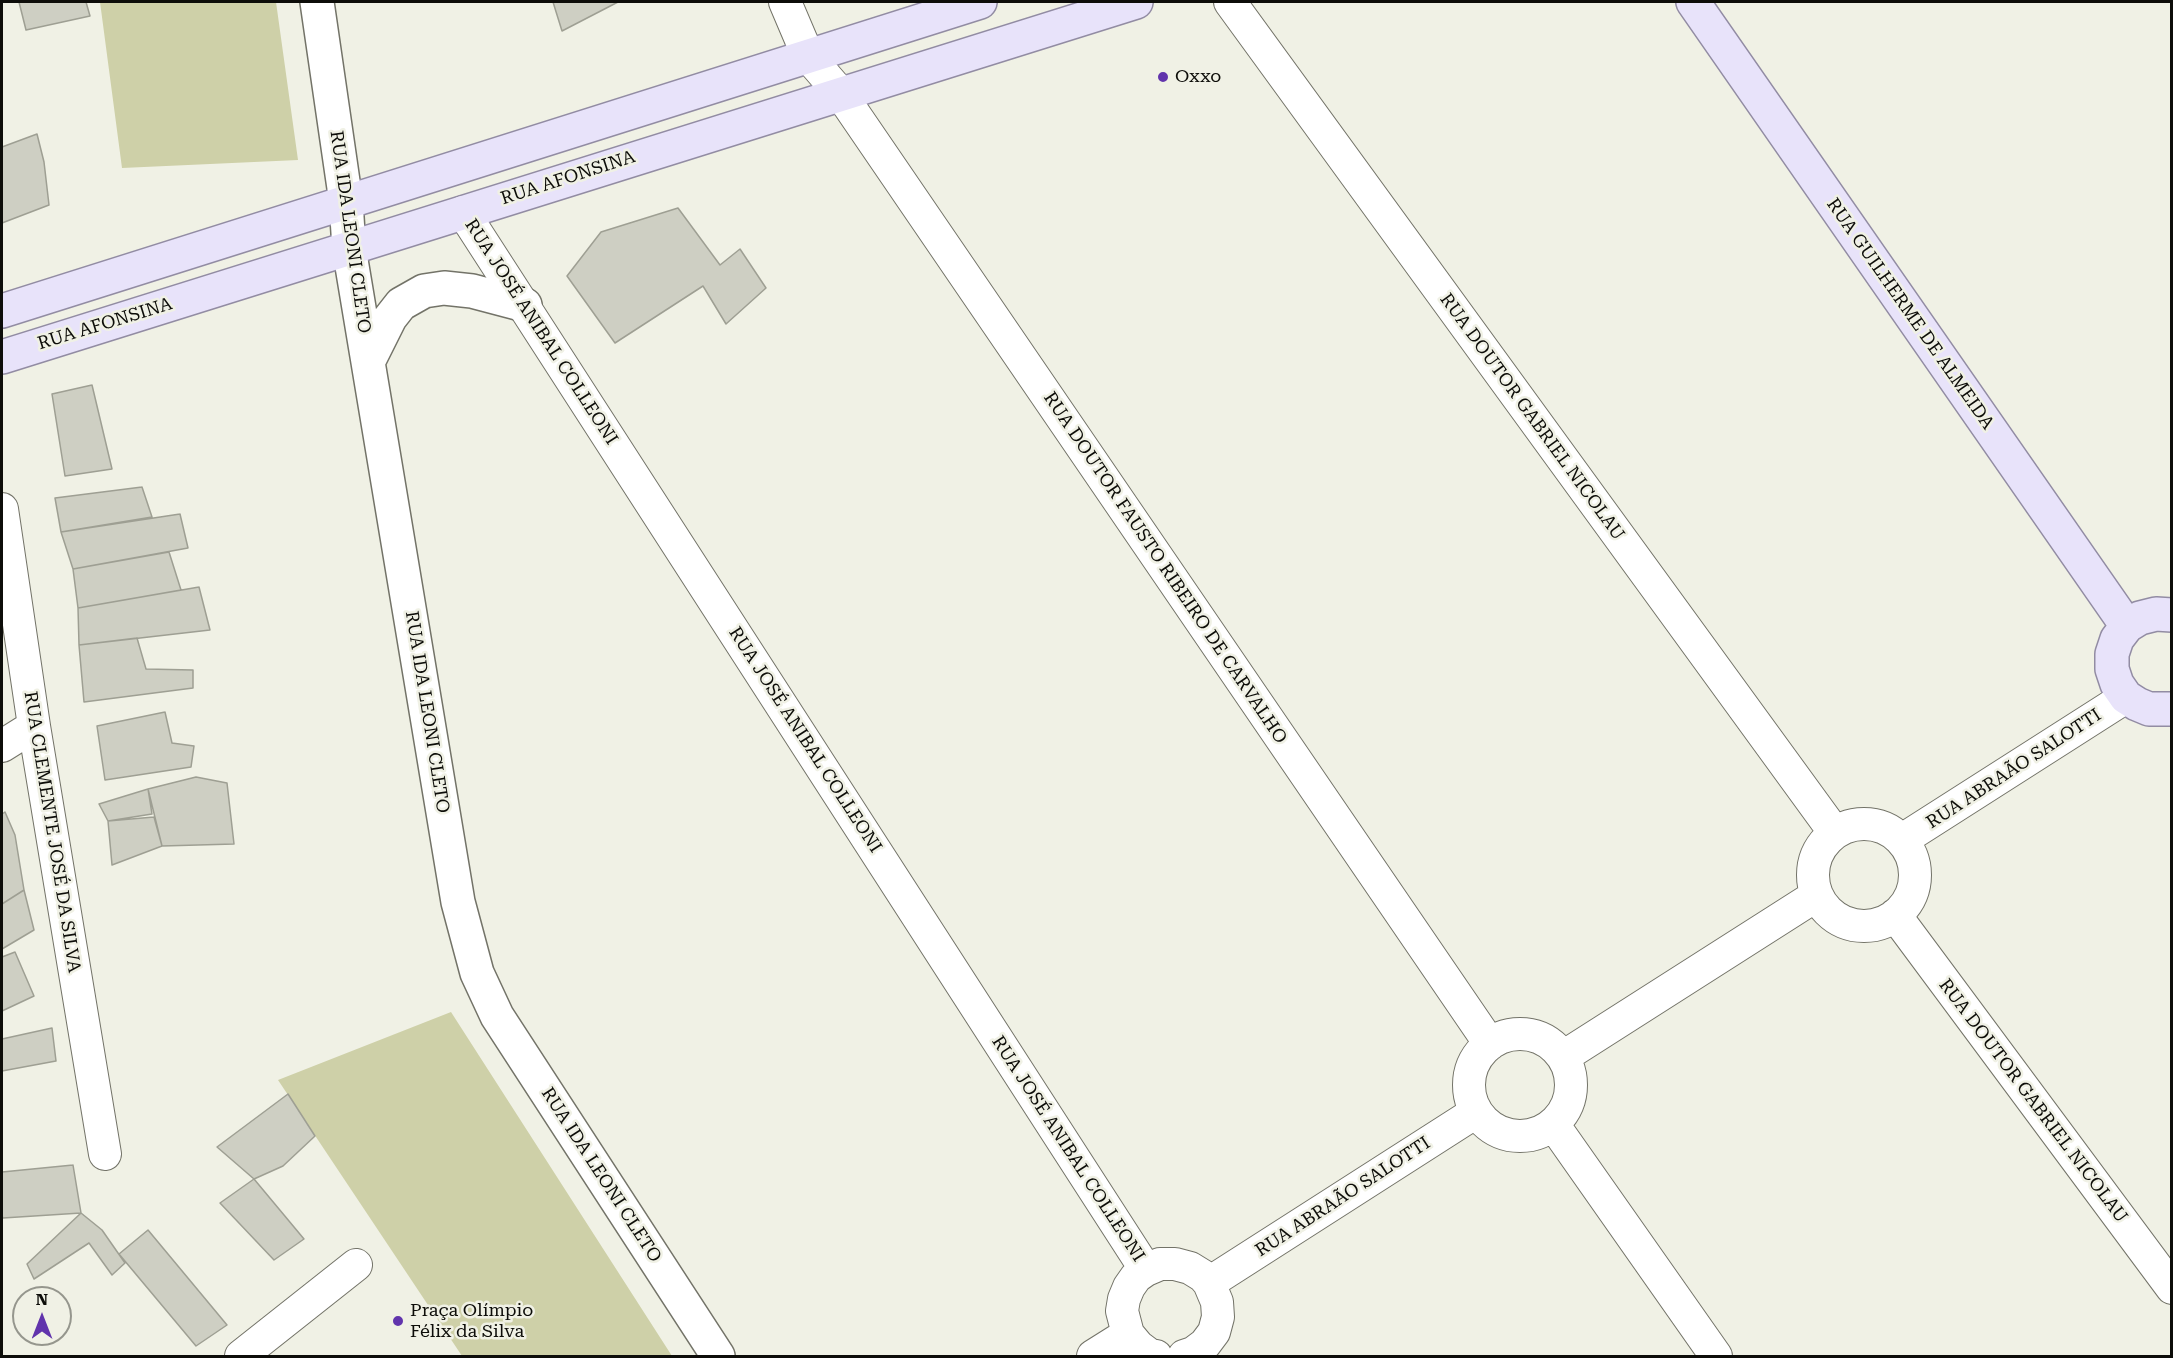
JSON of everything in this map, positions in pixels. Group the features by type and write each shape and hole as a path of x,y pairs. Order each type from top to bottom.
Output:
{"main road":[{"path":"2,312 980,2"},
{"name":"RUA AFONSINA","path":"2,357 1136,2"},
{"name":"RUA GUILHERME DE ALMEIDA","path":"1693,2 2127,626"},
{"path":"2172,615 2156,614 2140,618 2127,626 2117,639 2112,654 2112,669 2117,684 2126,697 2149,709 2172,709"}],"street":[{"name":"RUA IDA LEONI CLETO","path":"317,2 345,202 348,248 458,902 477,973 497,1016 718,1356"},
{"name":"RUA DOUTOR FAUSTO RIBEIRO DE CARVALHO","path":"785,2 808,56 840,93 1490,1044"},
{"name":"RUA DOUTOR GABRIEL NICOLAU","path":"1230,2 1835,833"},
{"name":"RUA JOSÉ ANIBAL COLLEONI","path":"463,212 1146,1269"},
{"path":"368,362 390,318 401,304 424,291 444,288 472,291 525,305"},
{"name":"RUA CLEMENTE JOSÉ DA SILVA","path":"2,509 34,726 105,1154"},
{"name":"RUA ABRAÃO SALOTTI","path":"1902,840 2126,697"},
{"path":"2,746 34,726"},
{"path":"1877,825 1902,840 1911,854 1915,871 1913,888 1907,903 1895,915 1881,923 1866,926 1851,924 1837,918 1825,908 1817,895 1813,881 1813,867 1821,848 1835,833 1848,826 1877,825"},
{"path":"1563,1057 1817,895"},
{"name":"RUA DOUTOR GABRIEL NICOLAU","path":"1895,915 2172,1288"},
{"path":"1521,1034 1537,1037 1551,1045 1563,1057 1569,1070 1571,1085 1569,1099 1563,1113 1553,1124 1538,1133 1520,1136 1503,1133 1488,1125 1476,1112 1470,1098 1468,1083 1479,1055 1490,1044 1505,1036 1521,1034"},
{"name":"RUA ABRAÃO SALOTTI","path":"1209,1283 1476,1112"},
{"path":"1553,1124 1716,1356"},
{"path":"1156,1356 1150,1355 1138,1346 1128,1334 1122,1311 1124,1299 1136,1277 1146,1269 1160,1264 1175,1264 1190,1268 1209,1283 1218,1302 1218,1317 1214,1332 1205,1344 1191,1355"},
{"path":"241,1356 356,1265"},
{"path":"1093,1356 1128,1334"}],"green space":[{"path":"100,2 276,2 298,160 122,168"},
{"path":"451,1012 672,1356 462,1356 278,1080"}],"building":[{"path":"19,2 86,2 90,16 26,30"},
{"path":"553,2 618,2 562,31"},
{"path":"37,134 44,162 49,205 2,223 2,147"},
{"path":"678,208 720,265 740,249 766,288 726,324 703,286 615,343 567,276 601,232"},
{"path":"92,385 112,469 65,476 52,394"},
{"path":"142,487 152,517 61,532 55,498"},
{"path":"180,514 188,548 73,569 61,532"},
{"path":"169,552 181,590 78,608 73,569"},
{"path":"199,587 210,630 79,645 78,608"},
{"path":"137,638 146,669 193,670 193,688 84,702 79,645"},
{"path":"165,712 172,743 194,746 191,767 105,780 97,726"},
{"path":"196,777 227,783 234,844 162,846 148,789"},
{"path":"148,789 152,814 108,821 99,804"},
{"path":"5,812 15,835 24,890 2,904 2,814"},
{"path":"154,817 162,846 112,865 108,821"},
{"path":"24,890 34,930 2,949 2,904"},
{"path":"15,952 34,996 2,1011 2,957"},
{"path":"52,1028 56,1061 2,1071 2,1039"},
{"path":"288,1094 315,1136 283,1166 254,1179 217,1147"},
{"path":"73,1165 81,1213 3,1218 2,1172"},
{"path":"254,1179 304,1239 274,1260 220,1203"},
{"path":"81,1213 102,1230 125,1263 112,1275 89,1243 34,1279 27,1264"},
{"path":"148,1230 227,1325 196,1346 119,1254"}],"place":[{"name":"Oxxo","path":"1163,77"},
{"name":"Praça Olímpio Félix da Silva","path":"398,1321"}]}
